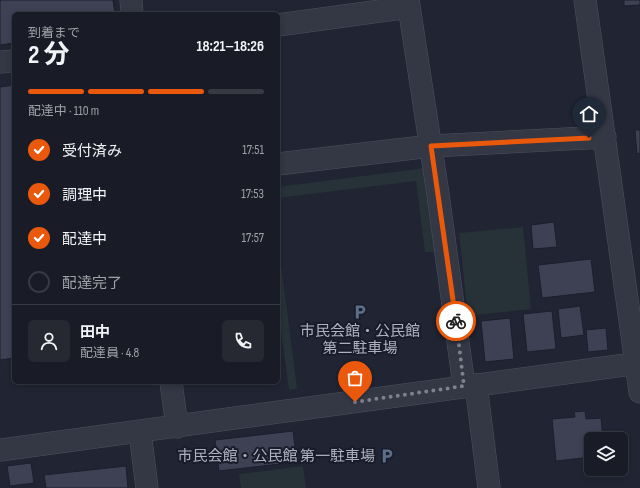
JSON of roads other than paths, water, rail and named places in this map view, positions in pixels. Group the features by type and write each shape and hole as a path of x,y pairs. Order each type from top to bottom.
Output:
{"street":[{"path":"131,0 132,12"},
{"path":"585,0 638,363 640,392"},
{"path":"280,25 409,4 470,386 489,488"},
{"path":"0,62 12,61"},
{"path":"280,164 431,146 604,137"},
{"path":"0,450 638,363"},
{"path":"171,384 177,427"},
{"path":"140,432 147,488"}],"place":[{"name":"市民会館・公民館 第二駐車場","path":"360,312"},
{"name":"市民会館・公民館 第一駐車場","path":"387,456"}]}
